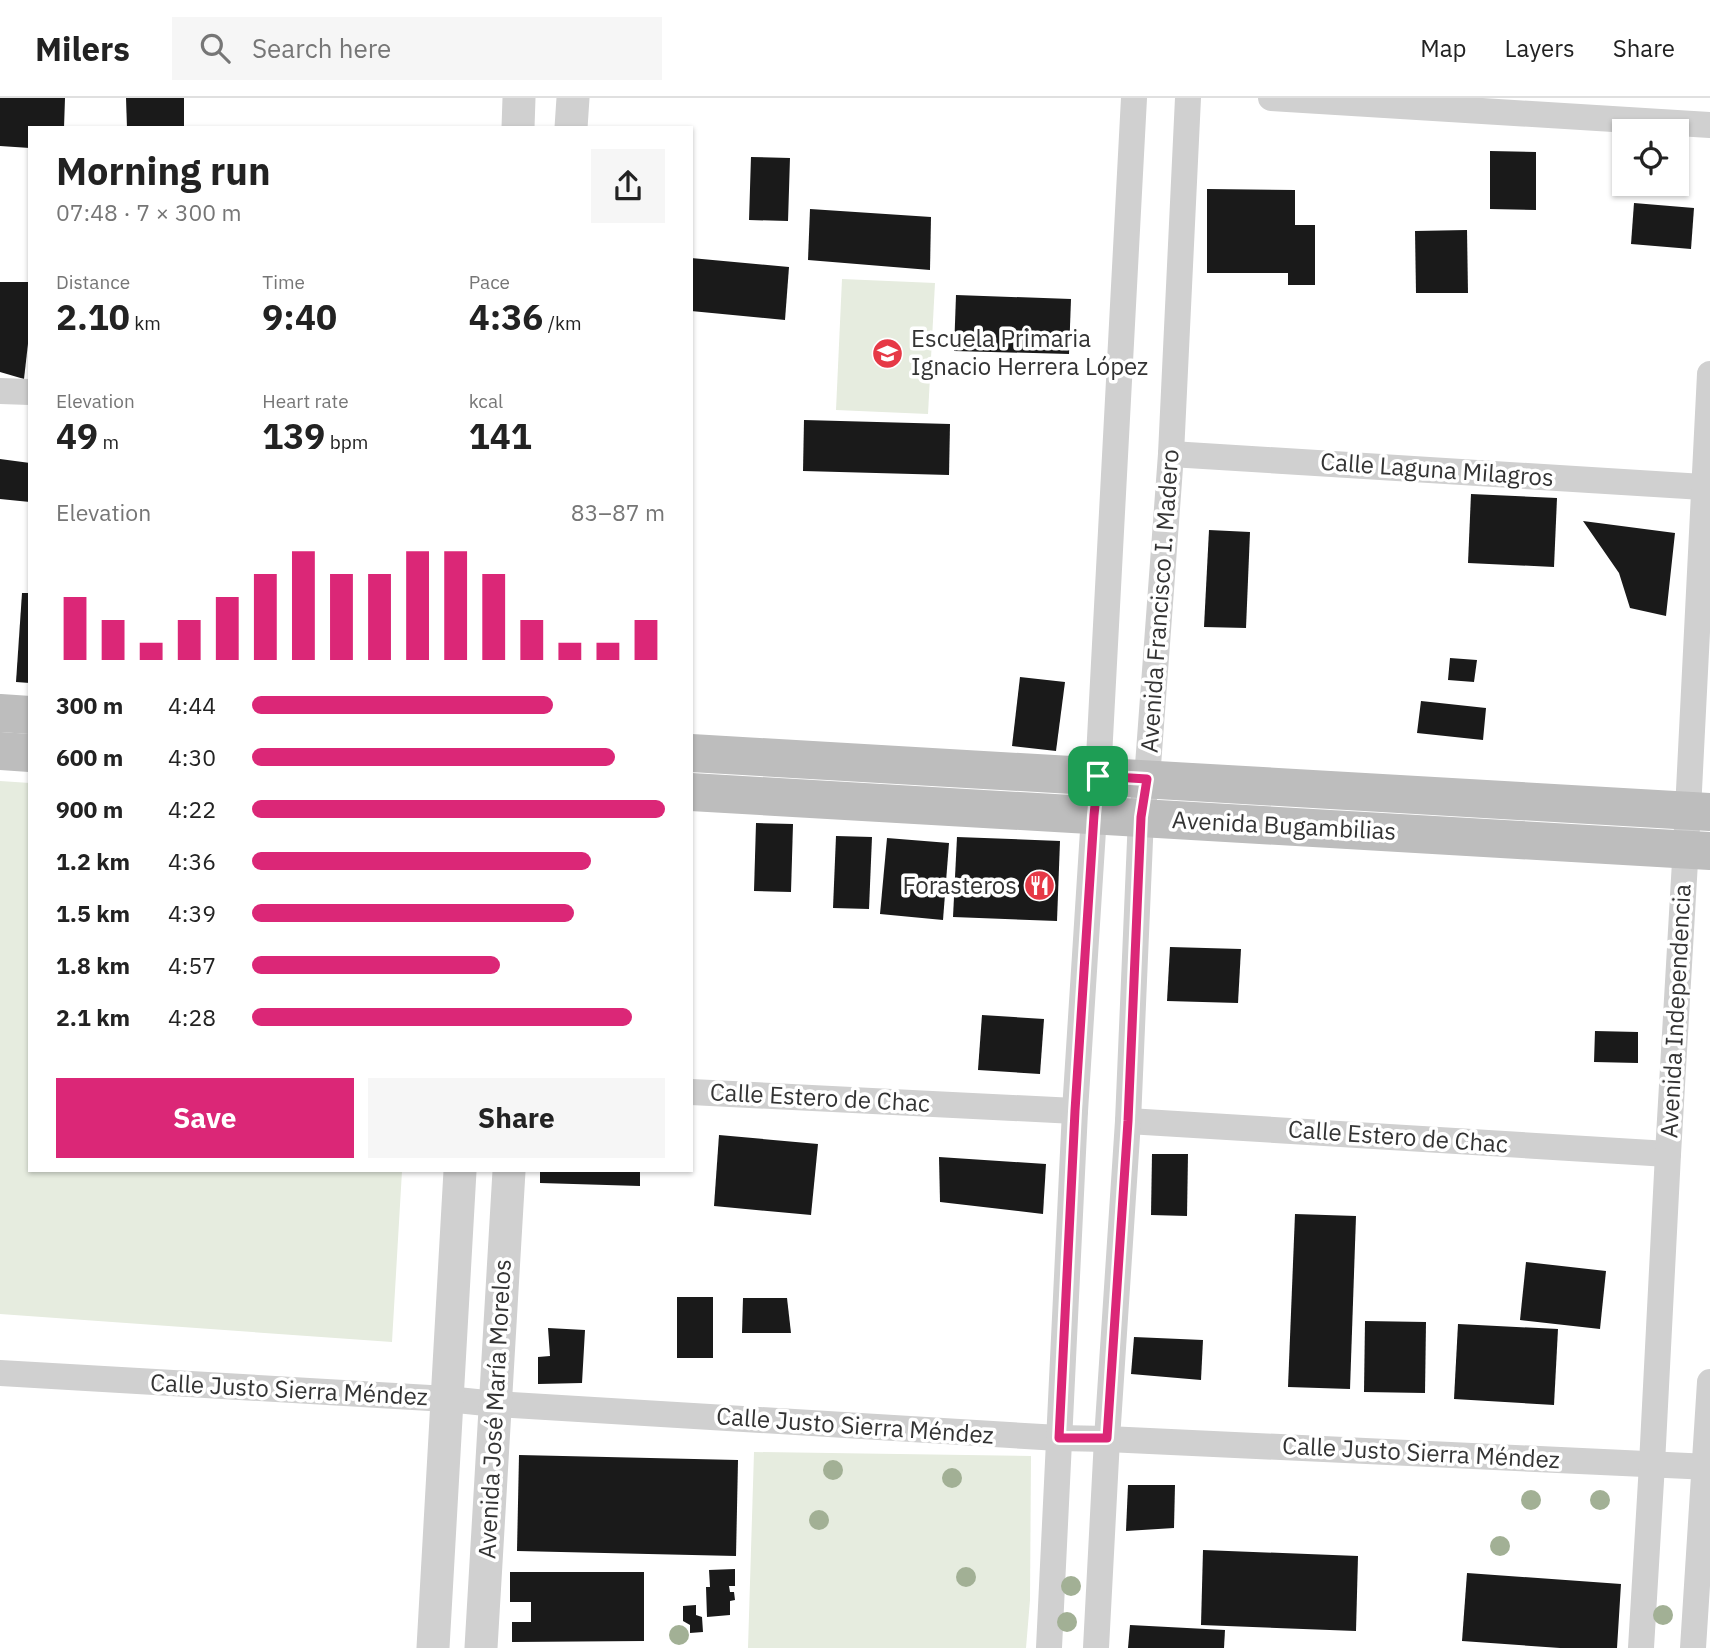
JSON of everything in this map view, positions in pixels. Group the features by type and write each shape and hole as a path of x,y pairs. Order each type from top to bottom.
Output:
{"main road":[{"path":"0,713 28,715"},
{"path":"0,751 28,753"},
{"name":"Avenida Bugambilias","path":"693,753 1699,811"},
{"name":"Avenida Bugambilias","path":"693,792 1698,850"}],"street":[{"path":"518,126 520,98"},
{"path":"571,126 573,98"},
{"name":"Avenida Francisco I. Madero","path":"1049,1648 1075,1111 1098,776 1134,98"},
{"name":"Avenida Francisco I. Madero","path":"1096,1648 1128,1121 1141,817 1147,779 1171,454 1188,98"},
{"path":"1271,98 1710,125"},
{"name":"Avenida Independencia","path":"1641,1648 1668,1154 1698,850 1703,486 1710,374"},
{"path":"0,391 28,393"},
{"name":"Calle Laguna Milagros","path":"1171,454 1703,486"},
{"name":"Calle Estero de Chac","path":"693,1092 1075,1111"},
{"name":"Calle Estero de Chac","path":"1128,1121 1668,1154"},
{"name":"Avenida José María Morelos","path":"433,1648 460,1172"},
{"name":"Avenida José María Morelos","path":"481,1648 509,1172"},
{"name":"Calle Justo Sierra Méndez","path":"0,1373 1059,1438 1707,1466"},
{"path":"1693,1648 1707,1466 1710,1382"}],"shaded area":[{"path":"842,279 935,283 928,414 836,410"},
{"path":"0,781 28,783 28,1172 402,1172 392,1342 0,1314"},
{"path":"754,1452 1031,1456 1030,1600 1026,1648 748,1648"}],"building":[{"path":"0,98 65,98 64,126 28,126 28,148 0,146"},
{"path":"126,98 184,98 184,126 127,126"},
{"path":"1490,151 1536,152 1536,210 1490,209"},
{"path":"751,157 790,158 788,221 749,220"},
{"path":"1207,189 1295,190 1295,225 1315,225 1315,285 1288,285 1288,273 1207,273"},
{"path":"1634,203 1694,208 1691,249 1631,244"},
{"path":"810,209 931,217 930,270 808,260"},
{"path":"1467,230 1468,293 1416,293 1415,231"},
{"path":"693,258 789,267 785,320 693,311"},
{"path":"0,282 28,282 28,344 24,379 0,372"},
{"path":"956,295 1071,299 1069,354 954,351"},
{"path":"804,420 950,424 949,475 803,471"},
{"path":"0,459 28,463 28,502 0,499"},
{"path":"1471,494 1557,498 1554,567 1468,563"},
{"path":"1583,521 1675,533 1666,616 1630,608 1619,573"},
{"path":"1209,530 1250,532 1246,628 1204,627"},
{"path":"22,593 28,593 28,683 16,682"},
{"path":"1450,658 1477,660 1474,682 1448,680"},
{"path":"1020,677 1065,682 1056,751 1012,746"},
{"path":"1421,701 1486,708 1483,740 1417,733"},
{"path":"756,823 793,824 791,892 754,891"},
{"path":"836,836 872,837 869,909 833,908"},
{"path":"957,837 1060,841 1057,921 953,917"},
{"path":"887,838 949,843 943,920 880,914"},
{"path":"1170,947 1241,949 1238,1003 1167,1001"},
{"path":"982,1015 1044,1019 1040,1074 978,1070"},
{"path":"1595,1031 1638,1032 1638,1063 1594,1062"},
{"path":"719,1135 818,1144 811,1215 714,1206"},
{"path":"1152,1154 1188,1154 1187,1216 1151,1215"},
{"path":"939,1157 1046,1164 1043,1214 940,1202"},
{"path":"540,1172 640,1172 640,1186 540,1183"},
{"path":"1295,1214 1356,1216 1350,1389 1288,1387"},
{"path":"1526,1262 1606,1271 1600,1329 1520,1320"},
{"path":"677,1297 713,1297 713,1358 677,1358"},
{"path":"743,1298 787,1298 791,1333 742,1333"},
{"path":"1365,1321 1426,1322 1425,1393 1364,1392"},
{"path":"1458,1324 1558,1329 1554,1405 1454,1399"},
{"path":"548,1328 585,1330 582,1383 538,1384 538,1357 550,1356"},
{"path":"1134,1337 1203,1340 1201,1380 1131,1374"},
{"path":"519,1455 738,1460 736,1556 517,1551"},
{"path":"1128,1485 1175,1485 1174,1528 1126,1531"},
{"path":"1203,1550 1358,1556 1356,1631 1201,1625"},
{"path":"735,1569 735,1586 729,1586 730,1592 734,1592 735,1600 730,1601 730,1615 707,1617 706,1587 710,1587 709,1570"},
{"path":"510,1572 644,1572 644,1641 512,1642 512,1622 531,1622 531,1602 510,1602"},
{"path":"1467,1573 1621,1584 1617,1648 1560,1648 1462,1641"},
{"path":"696,1605 696,1615 702,1617 703,1632 690,1633 690,1625 683,1621 683,1606"},
{"path":"1130,1625 1225,1630 1224,1648 1128,1648"}],"place":[{"name":"Escuela Primaria Ignacio Herrera López","path":"888,353"},
{"name":"Forasteros","path":"1040,886"}],"route":[{"path":"1098,776 1147,779 1141,817 1128,1121 1107,1438 1059,1438 1075,1111 1098,776"}]}
